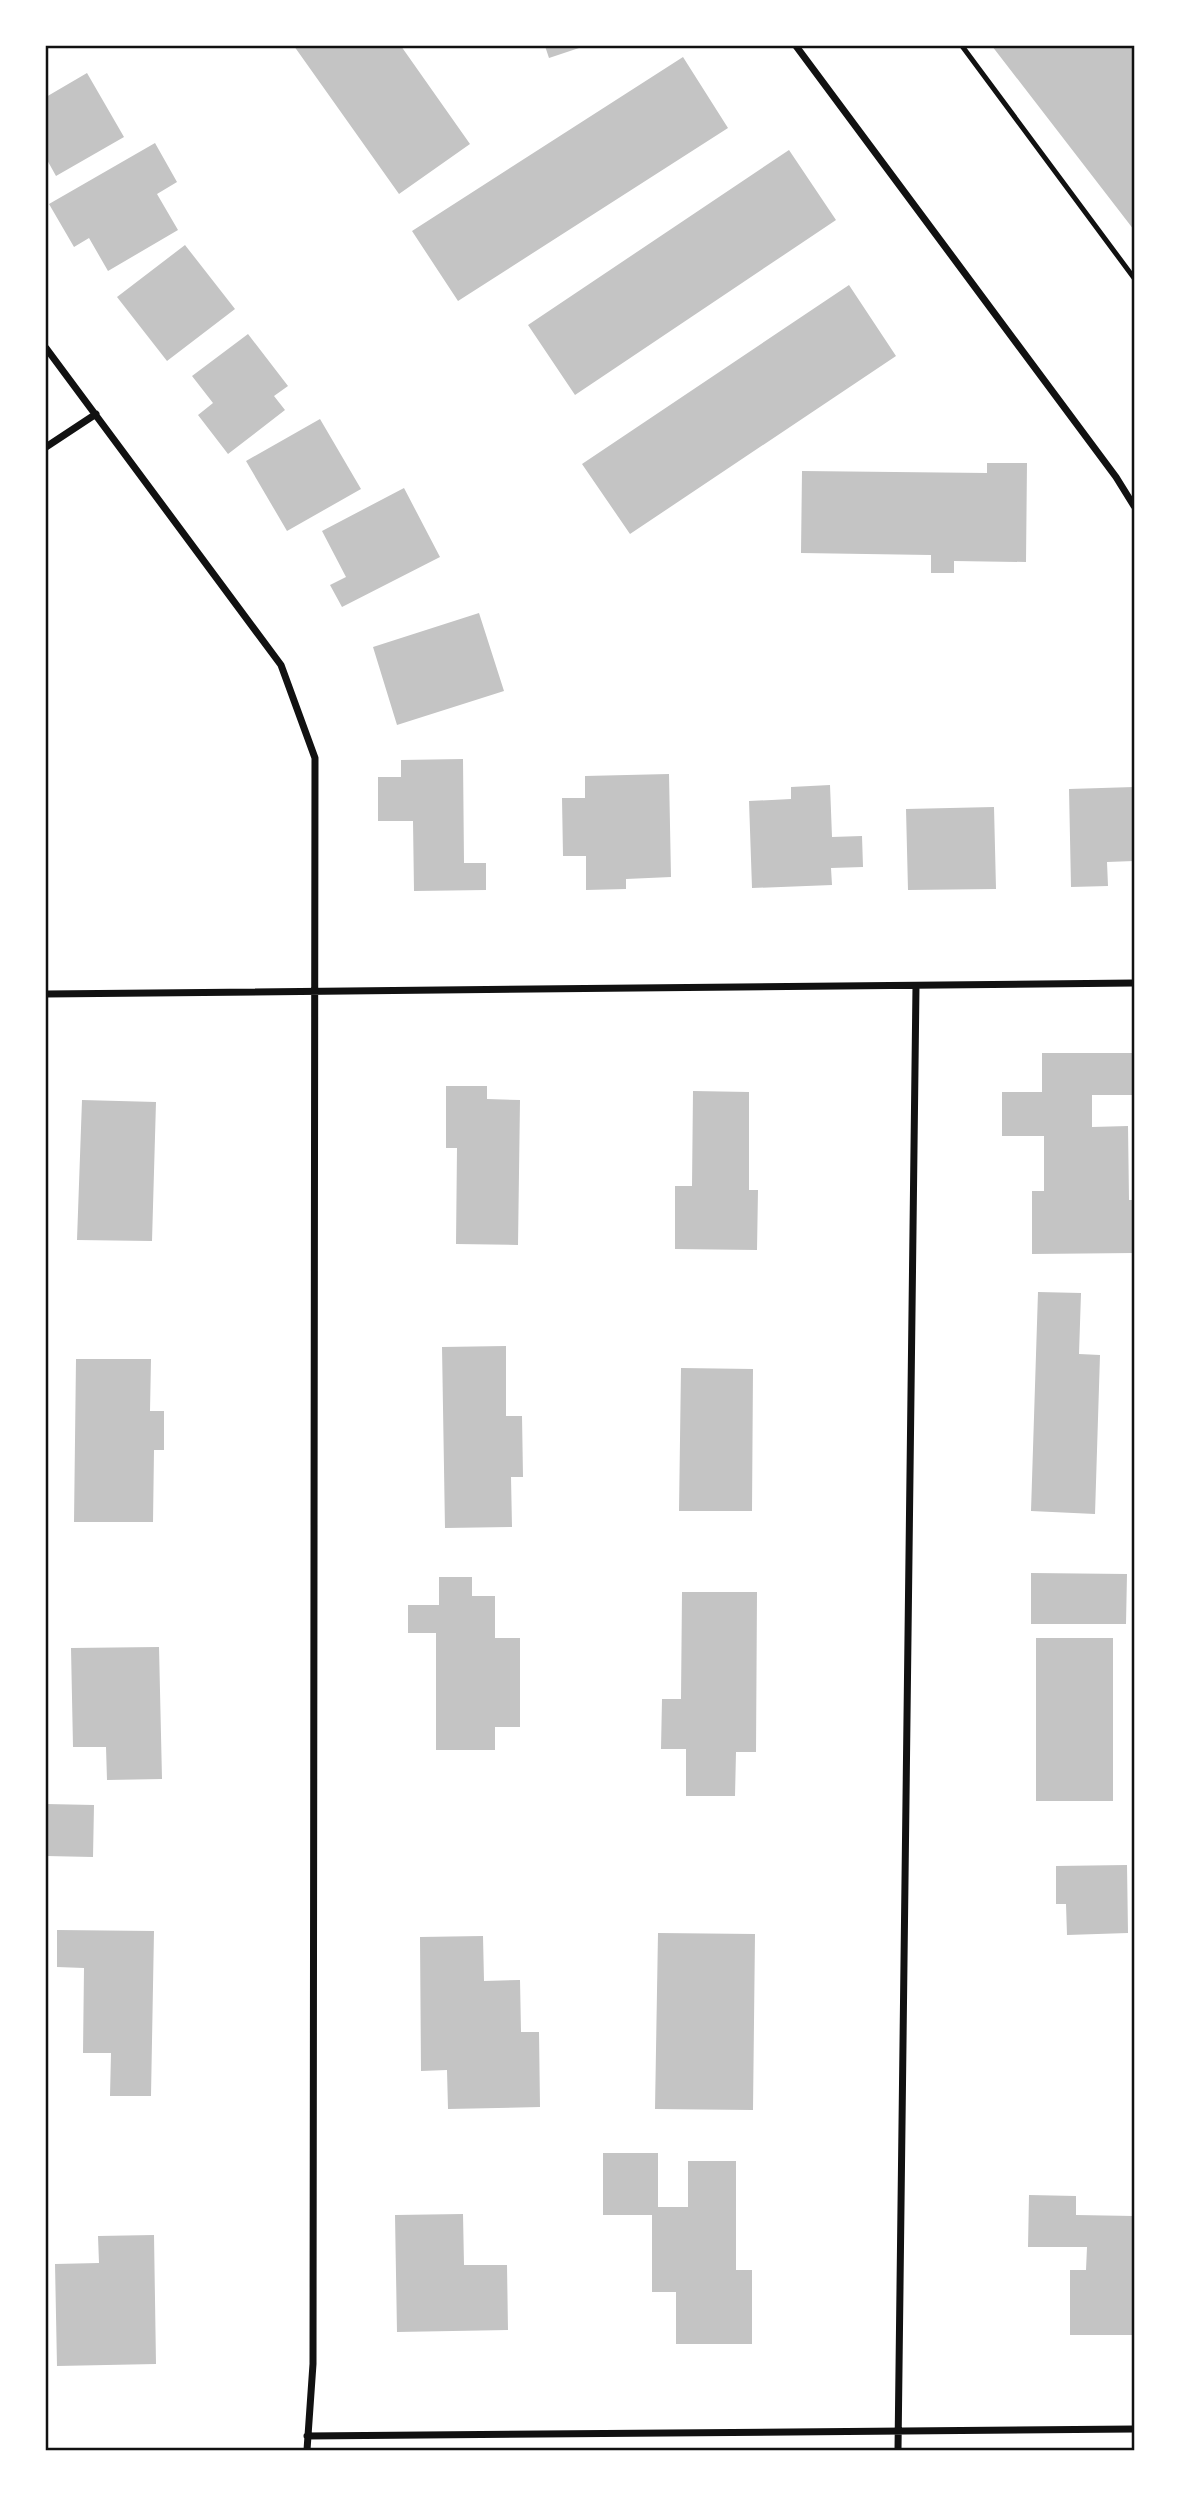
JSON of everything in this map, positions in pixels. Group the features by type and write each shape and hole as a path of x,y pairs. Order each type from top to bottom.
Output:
{"street":[{"path":"796,46 1135,506"},
{"path":"46,348 281,666 315,758 313,2350 307,2451"},
{"path":"46,447 96,414"},
{"path":"46,995 1135,983"},
{"path":"898,2451 916,986"},
{"path":"307,2436 1135,2429"}],"lane":[{"path":"962,46 1135,278"}],"building":[{"path":"294,46 401,46 470,144 399,194"},
{"path":"545,46 585,46 549,58"},
{"path":"992,46 1134,46 1134,230"},
{"path":"683,57 728,128 458,301 412,231"},
{"path":"87,73 124,137 56,176 46,158 46,97"},
{"path":"155,143 177,182 157,194 178,230 108,271 89,238 74,247 49,204"},
{"path":"789,150 836,220 575,395 528,325"},
{"path":"185,245 235,309 167,361 117,297"},
{"path":"849,285 896,356 630,534 582,464"},
{"path":"248,334 288,386 274,396 285,410 228,454 198,415 213,403 192,376"},
{"path":"320,419 361,489 287,531 246,461"},
{"path":"987,463 1027,463 1026,562 954,561 954,573 931,573 931,555 801,553 802,471 987,473"},
{"path":"404,488 440,557 342,607 330,585 346,577 322,531"},
{"path":"479,613 504,691 397,725 373,647"},
{"path":"463,759 464,863 486,863 486,890 414,891 413,821 378,821 378,777 401,777 401,760"},
{"path":"669,774 671,877 626,879 626,889 586,890 586,856 563,856 562,798 585,798 585,776"},
{"path":"830,785 832,837 862,836 863,867 831,868 832,885 752,888 749,801 791,799 791,787"},
{"path":"1134,787 1134,861 1107,862 1108,886 1071,887 1069,789"},
{"path":"994,807 996,889 908,890 906,809"},
{"path":"1042,1053 1134,1053 1134,1095 1092,1095 1092,1127 1128,1126 1129,1200 1134,1200 1134,1253 1032,1254 1032,1191 1044,1191 1044,1136 1002,1136 1002,1092 1042,1092"},
{"path":"446,1086 487,1086 487,1099 520,1100 518,1245 456,1244 457,1148 446,1148"},
{"path":"693,1091 749,1092 749,1190 758,1190 757,1250 675,1249 675,1186 692,1186"},
{"path":"82,1100 156,1102 152,1241 77,1240"},
{"path":"1038,1292 1081,1293 1079,1354 1100,1355 1095,1514 1031,1511"},
{"path":"506,1346 506,1416 522,1416 523,1477 511,1477 512,1527 445,1528 442,1347"},
{"path":"76,1359 151,1359 150,1411 164,1411 164,1450 154,1450 153,1522 74,1522"},
{"path":"681,1368 753,1369 752,1511 679,1511"},
{"path":"1031,1573 1127,1574 1126,1624 1031,1624"},
{"path":"439,1577 472,1577 472,1596 495,1596 495,1638 520,1638 520,1727 495,1727 495,1750 436,1750 436,1633 408,1633 408,1605 439,1605"},
{"path":"682,1592 757,1592 756,1752 736,1752 735,1796 686,1796 686,1749 661,1749 662,1699 681,1699"},
{"path":"1036,1638 1113,1638 1113,1801 1036,1801"},
{"path":"159,1647 162,1779 107,1780 106,1747 73,1747 71,1648"},
{"path":"46,1804 94,1805 93,1857 46,1856"},
{"path":"1127,1865 1128,1933 1067,1935 1066,1904 1056,1904 1056,1866"},
{"path":"57,1930 154,1931 151,2096 110,2096 111,2053 83,2053 84,1968 57,1967"},
{"path":"658,1933 755,1934 753,2110 655,2109"},
{"path":"483,1936 484,1981 520,1980 521,2032 539,2032 540,2107 448,2109 447,2070 421,2071 420,1937"},
{"path":"603,2153 658,2153 658,2207 688,2207 688,2161 736,2161 736,2270 752,2270 752,2344 676,2344 676,2292 652,2292 652,2215 603,2215"},
{"path":"1029,2195 1076,2196 1076,2215 1134,2216 1134,2335 1070,2335 1070,2270 1086,2270 1087,2247 1028,2247"},
{"path":"463,2214 464,2265 507,2265 508,2330 397,2332 395,2215"},
{"path":"154,2235 156,2364 57,2366 55,2264 99,2263 98,2236"}]}
